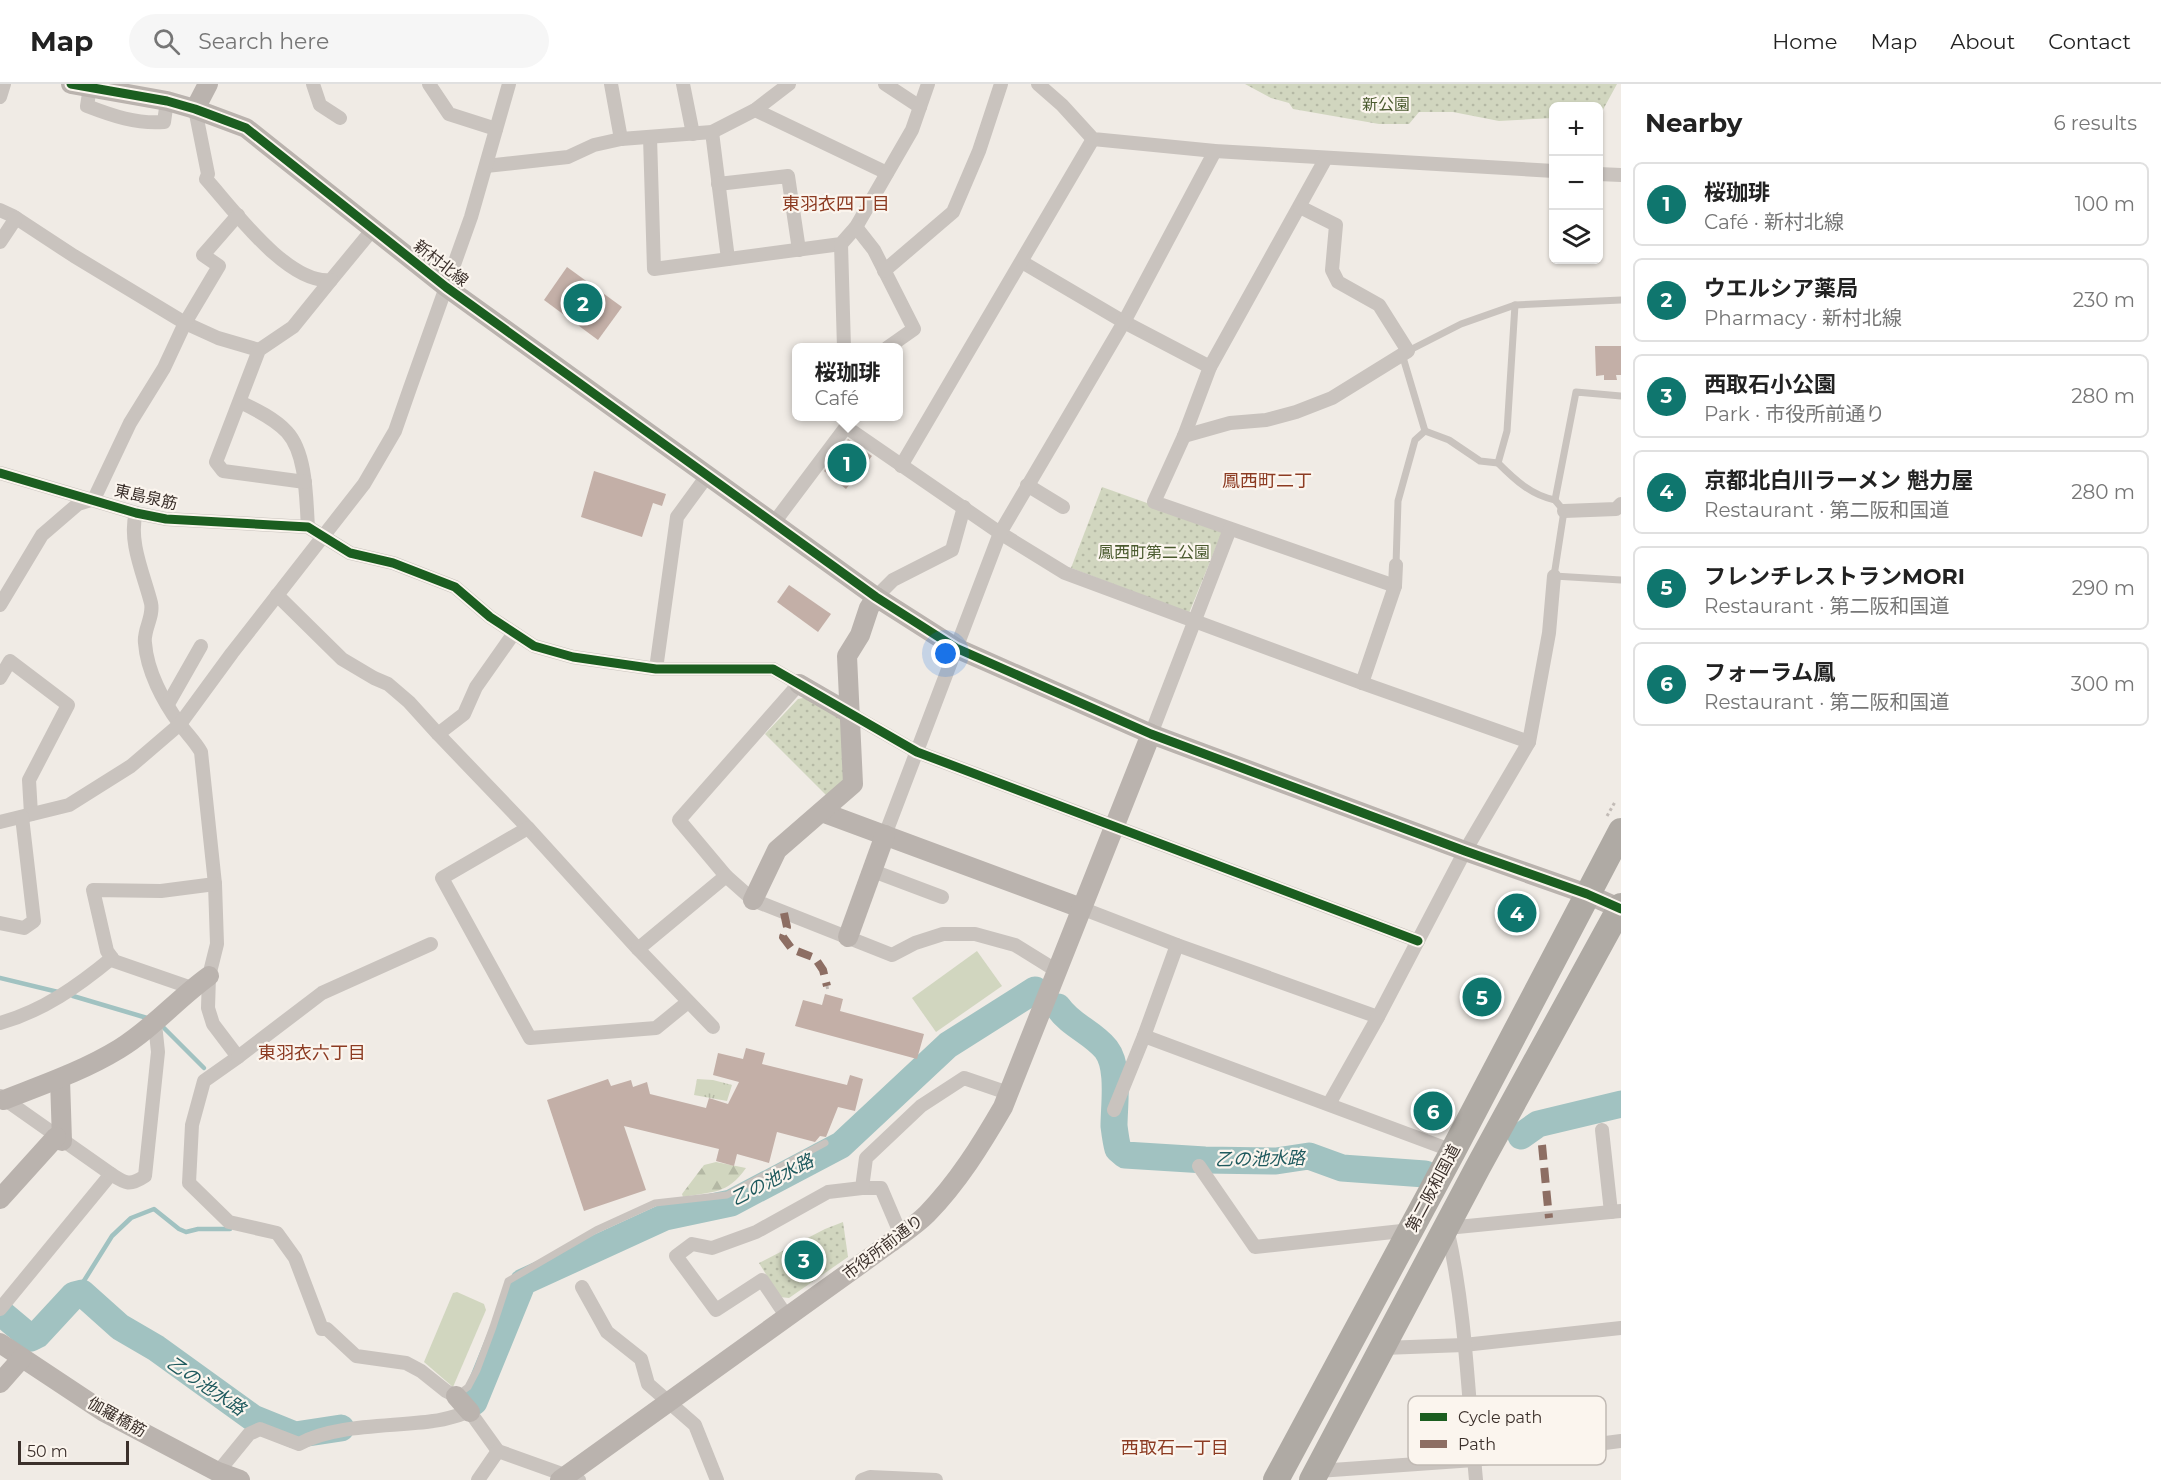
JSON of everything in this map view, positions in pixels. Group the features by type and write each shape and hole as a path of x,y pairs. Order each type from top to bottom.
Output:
{"highway":[{"name":"第二阪和国道","path":"1276,1480 1453,1151 1621,831"},
{"name":"第二阪和国道","path":"1315,1475 1621,908"}],"street":[{"path":"0,97 4,84"},
{"name":"新村北線","path":"71,84 195,108 246,128 446,287 876,597 956,648 1151,734 1621,908"},
{"path":"208,84 195,108 208,174 206,179 273,254 291,268 323,281 332,280"},
{"path":"313,84 320,105 340,118"},
{"path":"429,84 449,114 496,129"},
{"path":"0,822 69,805 131,766 180,724 364,484 395,430 471,216 509,84"},
{"path":"612,84 621,139"},
{"path":"683,84 693,134"},
{"path":"486,166 568,157 594,145 621,139 712,132 755,110 789,84"},
{"path":"885,84 920,106"},
{"path":"650,138 654,269 841,244 856,227 912,130 928,84"},
{"path":"884,271 954,212 979,152 1001,84"},
{"path":"1038,84 1094,139 1215,152 1549,171"},
{"path":"755,110 888,173"},
{"path":"712,132 728,259"},
{"path":"901,466 1094,139"},
{"path":"848,937 1000,533 1124,322 1215,152"},
{"path":"1326,158 1210,367 1184,436 1154,502 1395,586"},
{"path":"1603,174 1621,175"},
{"path":"718,184 788,176 799,250"},
{"path":"1184,436 1230,423 1266,420 1296,412 1332,398 1405,353 1379,305 1338,282 1332,270 1336,225 1300,207"},
{"path":"0,210 185,323 218,338 259,350"},
{"path":"0,605 42,535 78,504 94,499 130,423 164,368 185,323 219,266 203,255 238,215"},
{"path":"0,242 16,218"},
{"path":"856,227 874,250 914,329 894,343"},
{"path":"305,482 223,471 216,462 259,350 293,327 373,229"},
{"path":"841,244 844,343"},
{"path":"1022,262 1124,322 1210,367"},
{"path":"240,402 263,413 288,433 299,455 305,482 308,527 350,553 393,563 455,587 490,617 534,646 573,657 656,669 773,669 917,752 1418,941"},
{"path":"771,522 846,427 1000,533 1065,573 1529,742"},
{"name":"東島泉筋","path":"0,473 136,513 166,519 308,527"},
{"path":"656,669 677,517 707,476"},
{"path":"1028,485 1063,507"},
{"path":"1564,511 1616,509 1621,504"},
{"path":"753,900 777,850 853,784 847,656 860,635 869,608 876,597 893,580 952,550 964,507"},
{"path":"136,513 134,521 137,549 152,607 144,641 153,675 180,724 194,739 201,752 215,884 217,944 209,976 208,1008 213,1024 238,1057"},
{"path":"1151,734 1230,529"},
{"path":"1362,683 1395,586 1396,565"},
{"path":"1329,1104 1378,1017 1465,852 1529,742 1549,633 1554,576"},
{"path":"277,595 342,658 388,684 410,702 713,1028"},
{"path":"438,734 464,714 476,687 514,633"},
{"path":"168,704 201,646"},
{"path":"0,678 10,661 68,705 29,780 26,816 34,921 24,928 0,923"},
{"path":"799,684 679,820 726,876 753,900 892,955 915,943 943,934 975,934 1015,945 1057,971"},
{"name":"市役所前通り","path":"569,1478 669,1402 901,1235 925,1215 978,1151 1003,1107 1151,734"},
{"path":"822,812 1177,945 1378,1017"},
{"path":"528,828 442,878 530,1038 656,1028 688,1002"},
{"path":"873,871 942,897"},
{"path":"638,949 726,876"},
{"path":"192,988 114,961 107,951 93,890 161,891 215,884"},
{"path":"431,944 321,993 204,1082 192,1125 189,1183 229,1222 277,1233 294,1258 322,1329 327,1329 356,1356 406,1363 421,1371 456,1396 498,1451 569,1478"},
{"path":"1114,1110 1177,945"},
{"path":"0,1023 55,1001 112,958"},
{"path":"2,1098 60,1078 118,1050 157,1022 192,988 209,976"},
{"path":"2,1098 124,1183 135,1183 145,1176 158,1052 157,1022"},
{"path":"1144,1036 1453,1151"},
{"path":"0,1199 59,1139 60,1078"},
{"path":"862,1188 866,1158 921,1106 964,1078 1008,1093"},
{"path":"1468,1396 1464,1345 1447,1228 1616,1211 1602,1130"},
{"path":"1199,1166 1255,1247 1411,1230"},
{"path":"1,1305 111,1174"},
{"path":"787,1317 762,1280 716,1311 676,1256 692,1244 712,1248 756,1232 828,1192 862,1188 881,1188 901,1235"},
{"path":"582,1287 607,1332 641,1359 648,1384 695,1425 717,1480"},
{"path":"1383,1348 1464,1345 1621,1328"},
{"name":"伽羅橋筋","path":"0,1343 104,1412 218,1472 240,1480"},
{"path":"0,1383 22,1358"},
{"path":"218,1472 249,1434 260,1429 299,1444 311,1437 332,1433 435,1421 470,1412"},
{"path":"1606,1443 1621,1441"},
{"path":"478,1480 498,1451"},
{"path":"1315,1475 1421,1465"},
{"path":"1474,1465 1476,1480"},
{"path":"862,1480 870,1477 936,1480"}],"lane":[{"path":"1425,431 1405,353 1461,324 1515,305 1621,300"},
{"path":"1497,463 1507,430 1515,305"},
{"path":"1555,500 1576,392 1621,396"},
{"path":"1425,431 1449,440 1480,462 1497,463 1520,486 1555,500 1564,511 1554,576 1621,580"},
{"path":"1396,565 1398,501 1415,440 1425,431"},
{"path":"456,1396 468,1387 477,1370 508,1281 596,1230 655,1203 727,1195 825,1143"}],"green space":[{"name":"新公園","path":"1245,84 1617,84 1603,110 1603,102 1549,102 1549,118 1499,121 1453,112 1419,112 1409,124 1379,124 1293,109 1289,103 1271,98"},
{"name":"鳳西町第二公園","path":"1102,487 1223,530 1189,613 1071,568"},
{"path":"808,697 843,718 846,775 840,787 829,798 765,734 798,699"},
{"path":"977,951 1002,986 936,1032 912,998"},
{"path":"697,1079 732,1085 727,1101 694,1095"},
{"path":"716,1162 746,1168 726,1187 683,1197 682,1194 704,1165"},
{"path":"843,1222 848,1257 789,1298 780,1297 759,1263"},
{"path":"457,1292 484,1304 486,1310 453,1387 424,1362 453,1293"}],"building":[{"path":"567,267 622,307 598,340 544,300"},
{"path":"1595,346 1621,346 1621,375 1616,375 1617,380 1604,380 1604,375 1596,376"},
{"path":"848,439 872,456 846,489 824,471"},
{"path":"594,471 666,494 662,506 653,503 642,537 581,517"},
{"path":"789,585 831,614 818,632 777,602"},
{"path":"825,994 843,999 840,1011 924,1034 917,1059 795,1026 803,1000 822,1005"},
{"path":"746,1048 765,1053 762,1064 847,1085 850,1075 863,1079 855,1111 838,1107 826,1137 820,1136 815,1142 777,1132 769,1163 737,1154 734,1166 716,1161 719,1149 624,1126 646,1190 584,1211 547,1100 608,1079 611,1086 631,1080 633,1087 647,1082 650,1094 706,1108 709,1098 728,1104 739,1082 713,1075 718,1053 743,1059"}],"waterway":[{"path":"0,978 58,992"},
{"name":"乙の池水路","path":"474,1402 523,1282 665,1217 731,1203 841,1145 948,1045 1035,990"},
{"path":"73,996 147,1018"},
{"name":"乙の池水路","path":"1058,1007 1069,1019 1100,1043 1110,1057 1115,1076 1115,1135 1118,1149 1125,1155 1205,1160 1276,1161 1309,1156 1342,1168 1425,1174"},
{"path":"161,1025 204,1068"},
{"name":"乙の池水路","path":"1521,1136 1538,1124 1621,1104"},
{"path":"82,1293 82,1284 112,1236 131,1218 154,1209 186,1232 198,1229 230,1229"},
{"name":"乙の池水路","path":"0,1312 31,1338 37,1335 74,1295 82,1293 120,1327 156,1348 253,1418 295,1435 341,1428"}],"marked path":[{"path":"784,913 787,927 783,937 792,949 815,958 823,970 827,986"},
{"path":"1542,1145 1549,1218"}],"cycle path":[{"path":"71,84 167,101 246,128 446,287 876,597 956,648 1151,734 1587,894 1621,909"},
{"path":"0,473 136,513 166,519 308,527 350,553 393,563 455,587 490,617 534,646 573,657 656,669 773,669 917,752 1418,941"}],"place":[{"name":"ウエルシア薬局","path":"583,303"},
{"name":"桜珈琲","path":"847,463"},
{"name":"京都北白川ラーメン 魁力屋","path":"1517,913"},
{"name":"フレンチレストランMORI","path":"1482,997"},
{"name":"フォーラム鳳","path":"1433,1111"},
{"name":"西取石小公園","path":"804,1260"}],"district":[{"name":"東羽衣四丁目","path":"836,204"},
{"name":"鳳西町二丁","path":"1267,481"},
{"name":"東羽衣六丁目","path":"312,1053"},
{"name":"西取石一丁目","path":"1175,1448"}]}
